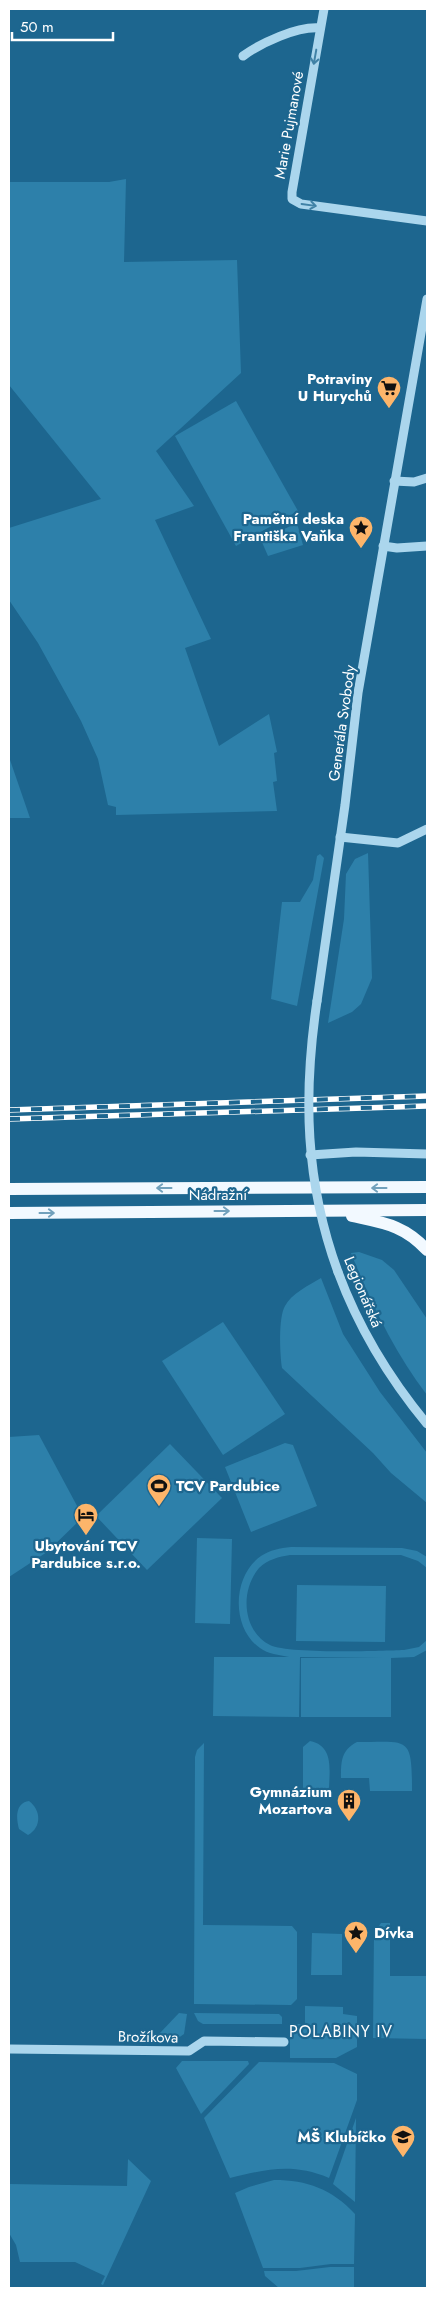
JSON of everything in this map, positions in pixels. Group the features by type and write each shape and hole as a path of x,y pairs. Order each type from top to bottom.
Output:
{"main road":[{"name":"Nádražní","path":"9,1189 427,1187"},
{"name":"Nádražní","path":"9,1213 427,1210"},
{"path":"327,1211 399,1227 416,1239 427,1250"}],"street":[{"name":"Marie Pujmanové","path":"324,9 292,198 301,204 427,221"},
{"path":"242,56 270,41 305,28 320,28"},
{"name":"Generála Svobody","path":"310,1155 309,1068 340,837 352,731 427,299"},
{"path":"394,481 414,482 427,478"},
{"path":"383,546 398,548 427,546"},
{"path":"340,837 398,843 427,829"},
{"path":"310,1155 356,1152 427,1154"},
{"name":"Legionářská","path":"310,1155 315,1192 324,1230 356,1318 394,1380 427,1424"},
{"name":"Brožíkova","path":"9,2049 189,2051 204,2041 284,2042"}],"shaded area":[{"path":"126,179 124,262 237,260 241,373 156,451 194,506 155,520 211,639 185,648 219,746 269,714 277,752 274,753 277,781 273,782 277,811 116,815 116,807 108,805 98,759 81,721 38,643 9,600 9,528 101,499 9,385 9,182 109,182"},
{"path":"236,401 298,511 236,546 175,436"},
{"path":"297,523 303,545 268,556 261,540"},
{"path":"9,757 30,818 9,818"},
{"path":"368,853 372,978 361,1004 352,1012 328,1023 344,919 346,874 355,859"},
{"path":"320,854 324,858 297,1006 271,999 282,902 300,902 313,880 317,856"},
{"path":"359,1252 382,1260 394,1270 427,1319 427,1395 404,1362 375,1309 351,1253"},
{"path":"321,1278 343,1334 380,1392 427,1453 427,1503 391,1473 373,1453 282,1368 280,1327 285,1306 296,1294"},
{"path":"223,1322 285,1414 223,1455 162,1361"},
{"path":"39,1435 83,1517 47,1552 9,1577 9,1437"},
{"path":"285,1443 293,1445 317,1506 251,1532 225,1467"},
{"name":"TCV Pardubice","path":"170,1444 222,1498 147,1570 96,1516"},
{"path":"197,1538 232,1539 230,1624 195,1623"},
{"path":"291,1547 402,1548 417,1551 427,1557 427,1568 418,1561 401,1555 290,1555 274,1559 262,1565 253,1577 249,1587 247,1610 254,1630 261,1639 270,1645 280,1648 314,1651 404,1650 419,1647 427,1640 427,1650 414,1657 391,1658 391,1717 301,1717 301,1658 382,1658 300,1657 299,1717 213,1716 214,1657 289,1657 266,1652 251,1639 244,1628 239,1602 240,1589 251,1565 268,1552"},
{"path":"297,1585 386,1586 385,1642 296,1641"},
{"path":"310,1741 324,1748 327,1754 330,1768 329,1791 303,1791 303,1747"},
{"path":"357,1742 388,1742 404,1745 411,1760 412,1791 370,1791 369,1778 341,1778 343,1757 348,1749"},
{"path":"204,1743 203,1925 292,1926 297,1932 297,1999 291,2005 194,2004 195,1757 197,1750"},
{"path":"29,1801 36,1809 38,1823 33,1832 28,1835 19,1829 17,1816 21,1805"},
{"path":"381,1923 390,1923 390,1976 427,1976 427,2039 373,2038 374,1933"},
{"path":"312,1933 342,1934 342,1975 311,1975"},
{"path":"305,2006 343,2007 343,2014 357,2016 357,2047 336,2058 290,2058 290,2024 305,2024"},
{"path":"179,2013 187,2014 184,2034 174,2041 158,2042 159,2034"},
{"path":"194,2013 279,2014 282,2017 282,2024 203,2024 198,2021"},
{"path":"182,2061 248,2061 249,2064 201,2114 176,2068"},
{"path":"259,2062 334,2063 357,2074 357,2100 329,2178 304,2170 280,2169 230,2178 204,2118"},
{"path":"356,2119 355,2202 333,2184"},
{"path":"128,2159 151,2181 103,2285 101,2284 105,2276 75,2262 20,2262 16,2245 9,2233 9,2184 127,2186"},
{"path":"274,2180 308,2184 328,2192 355,2214 354,2264 331,2264 300,2268 263,2268 235,2193"},
{"path":"330,2267 354,2267 354,2288 279,2288 265,2276 264,2271 296,2271"}],"railway":[{"path":"9,1110 427,1096"},
{"path":"9,1119 427,1106"}],"place":[{"name":"Potraviny U Hurychů","path":"389,409"},
{"name":"Pamětní deska Františka Vaňka","path":"361,549"},
{"name":"TCV Pardubice","path":"159,1507"},
{"name":"Ubytování TCV Pardubice s.r.o.","path":"86,1536"},
{"name":"Gymnázium Mozartova","path":"349,1822"},
{"name":"Dívka","path":"356,1954"},
{"name":"MŠ Klubíčko","path":"403,2158"}],"district":[{"name":"POLABINY IV","path":"341,2031"}]}
